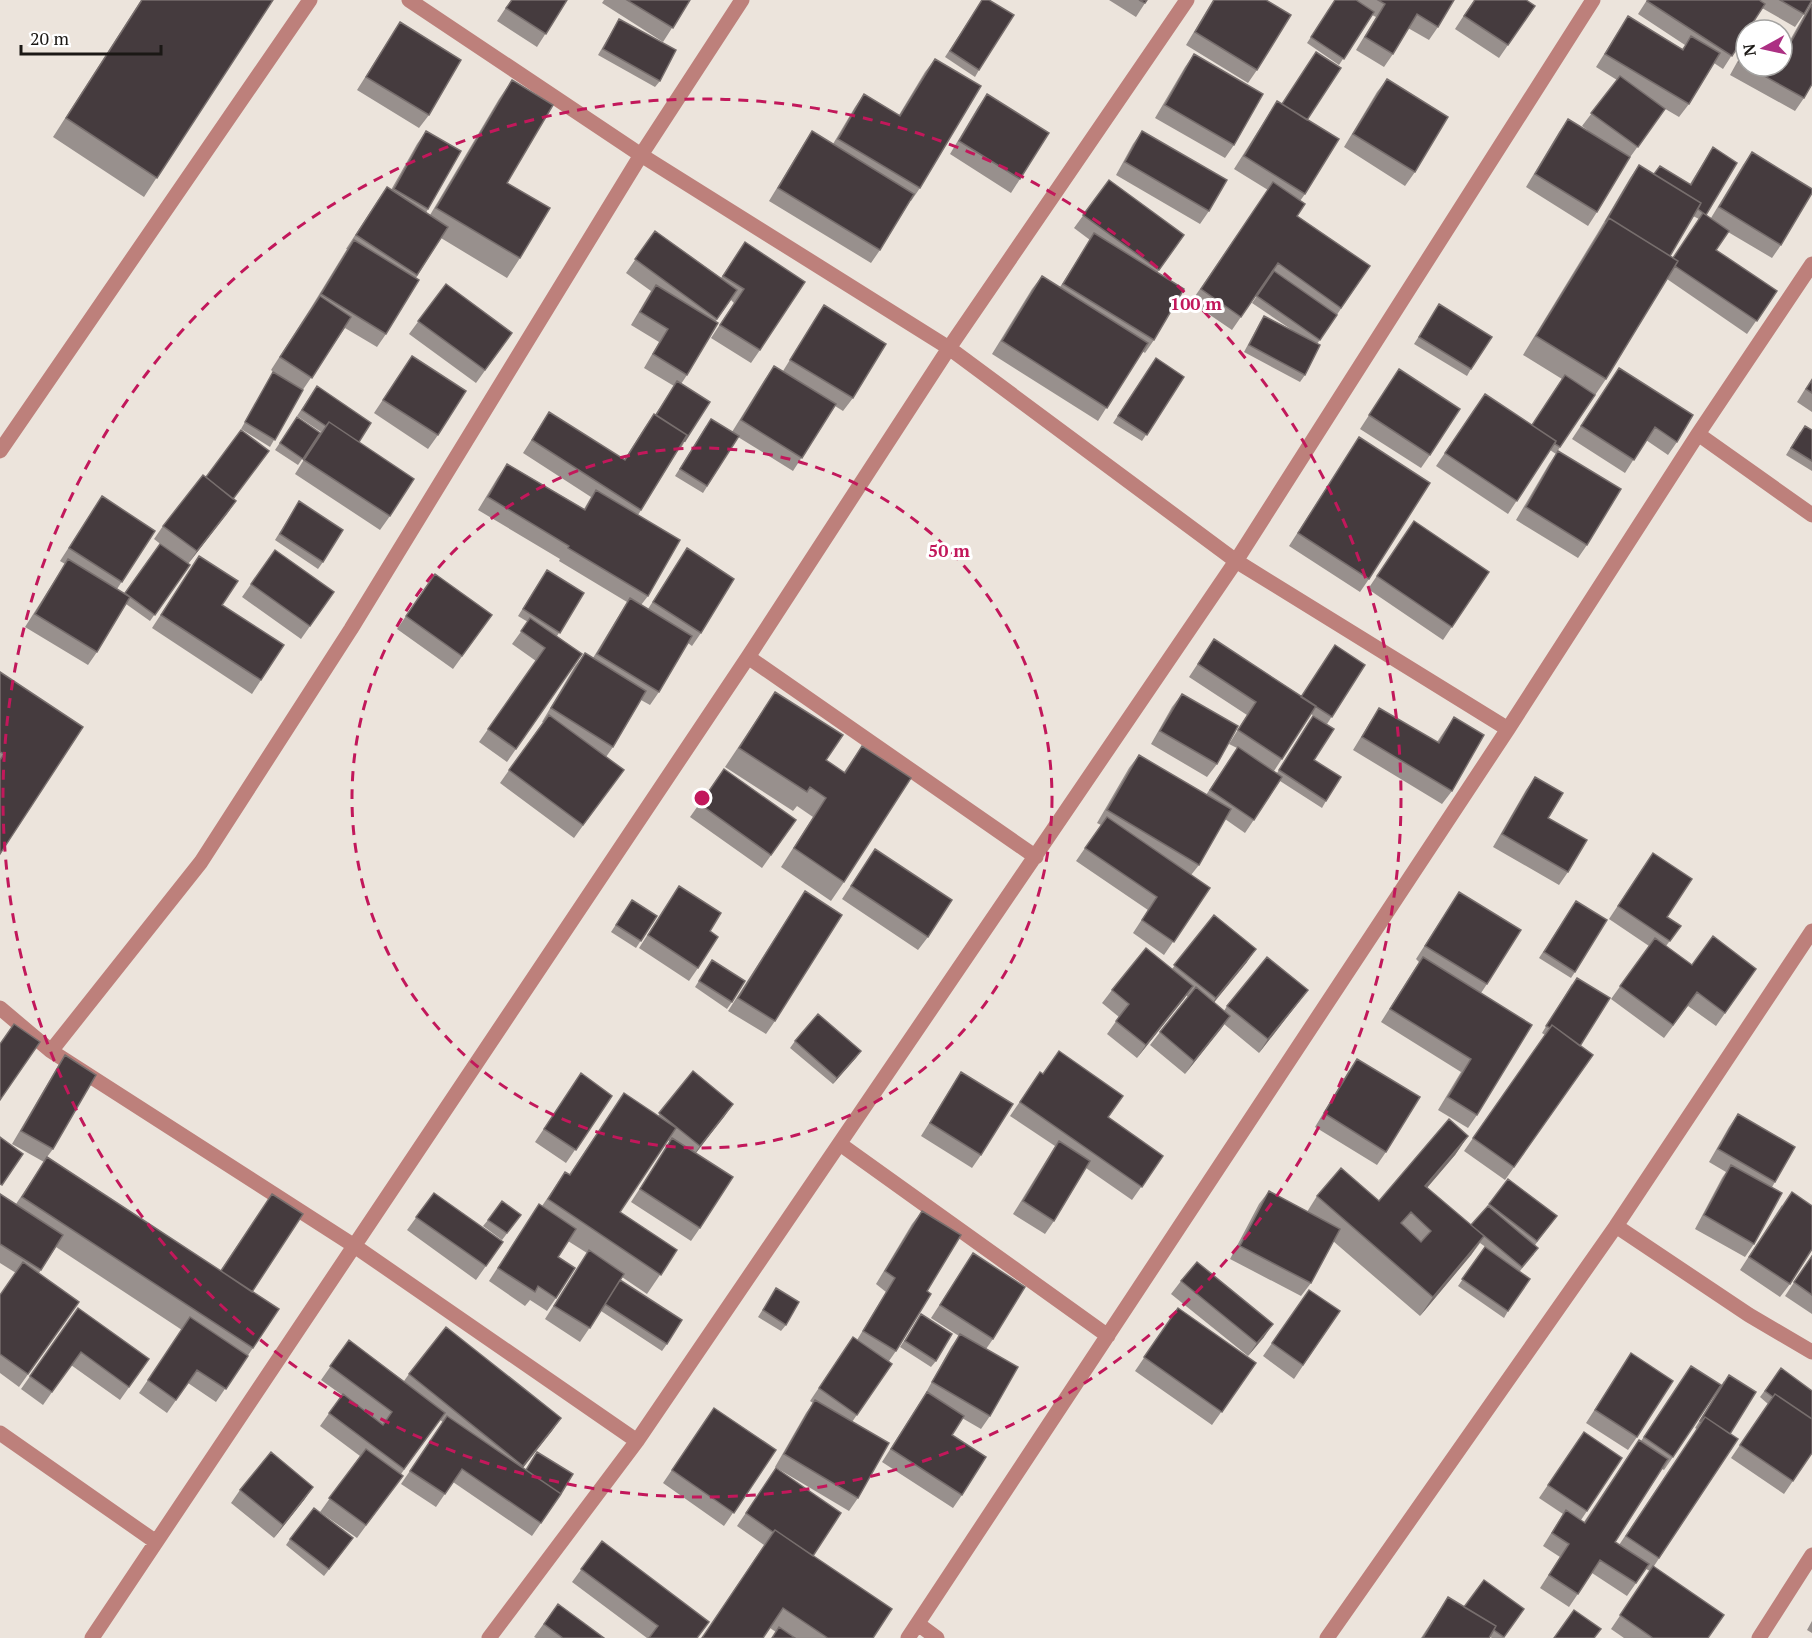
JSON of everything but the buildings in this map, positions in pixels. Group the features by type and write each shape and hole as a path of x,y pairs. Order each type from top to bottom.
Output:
{"street":[{"path":"0,451 309,0"},
{"path":"410,0 641,155 949,348 1236,561 1508,729"},
{"path":"51,1051 201,862 351,629 641,155 742,0"},
{"path":"92,1638 748,657 949,348 1187,0"},
{"path":"489,1638 637,1441 1236,561 1593,0"},
{"path":"908,1638 1812,264"},
{"path":"1698,434 1812,515"},
{"path":"748,657 1036,857"},
{"path":"1327,1638 1616,1226 1812,931"},
{"path":"0,1008 51,1051 353,1245 637,1441"},
{"path":"840,1144 1108,1336"},
{"path":"1616,1226 1749,1315 1812,1352"},
{"path":"0,1433 156,1542"},
{"path":"1759,1638 1812,1555"},
{"path":"918,1624 937,1638"}]}
